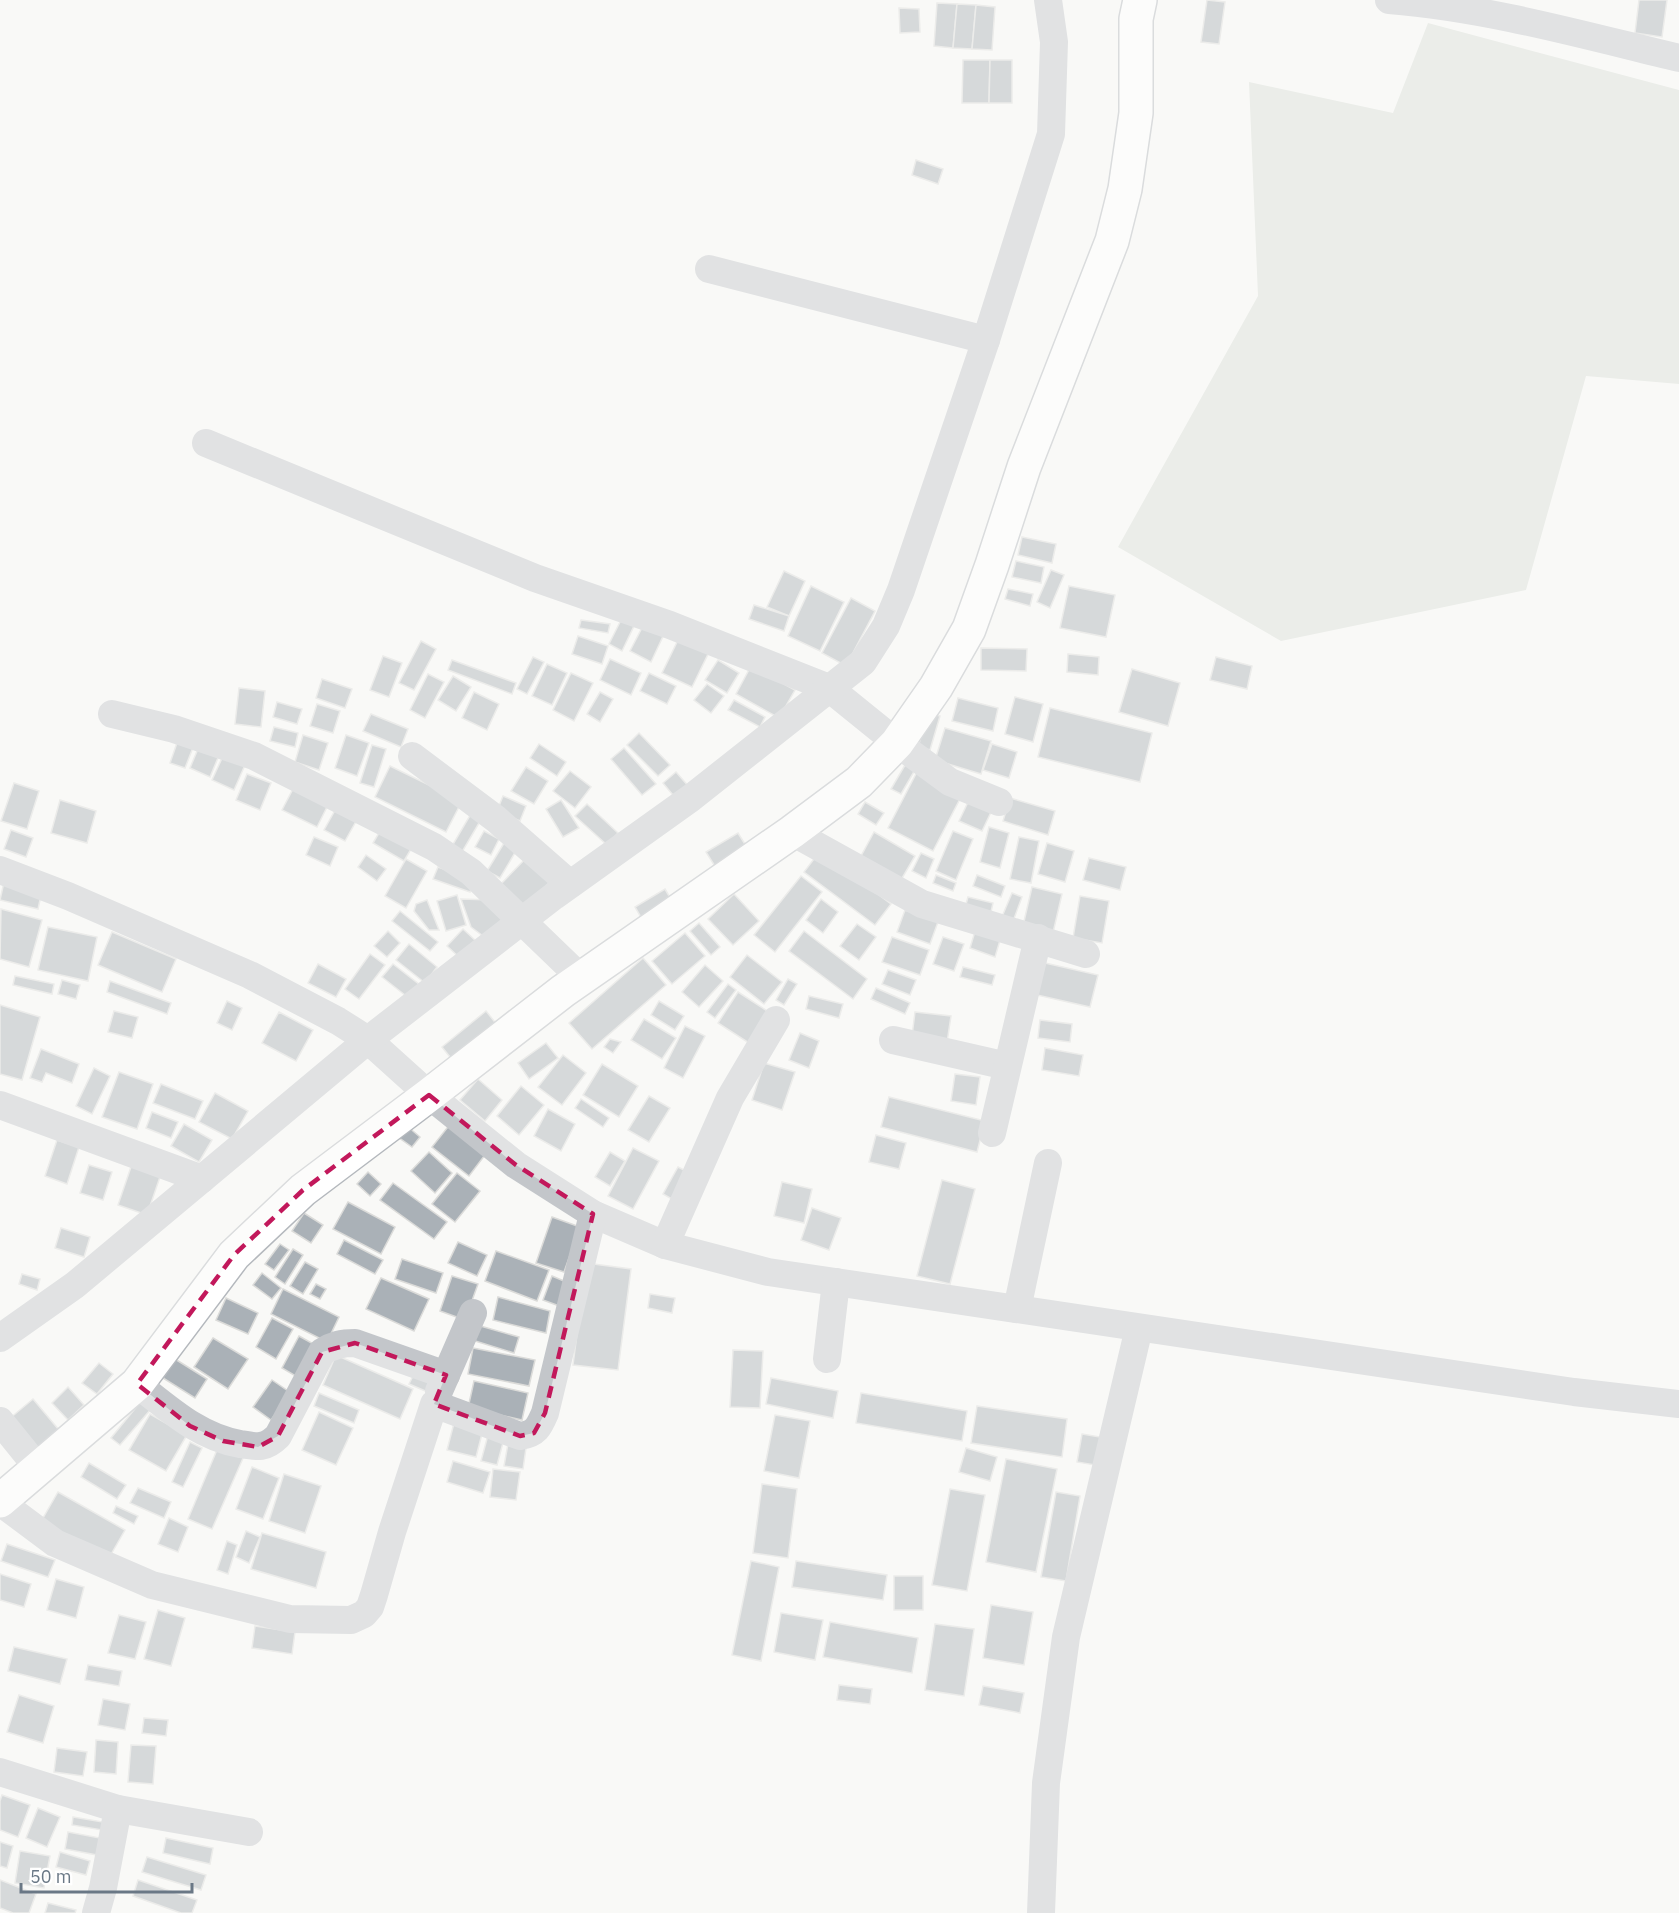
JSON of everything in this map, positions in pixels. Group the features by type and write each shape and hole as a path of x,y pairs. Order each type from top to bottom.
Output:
{"main road":[{"path":"0,1502 137,1384 234,1256 303,1190 422,1088 792,832 859,782 887,735 936,687 969,628 992,565 1023,466 1112,241 1125,189 1136,113 1136,19 1140,0"}],"street":[{"path":"0,1338 75,1285 202,1179 373,1045 570,884 835,693 863,662 886,626 901,590 986,340 1051,134 1054,42 1048,0"},
{"path":"1389,0 1476,11 1679,58"},
{"path":"709,269 986,340"},
{"path":"206,443 535,578 670,625 835,693 950,782 999,802"},
{"path":"112,714 174,729 254,756 434,847 471,872 581,978"},
{"path":"412,756 496,819 570,884"},
{"path":"792,832 922,904 1086,954"},
{"path":"0,870 78,900 250,975 338,1021 373,1045 516,1165 593,1214 665,1245 768,1272 1574,1392 1679,1404"},
{"path":"992,1133 1038,938"},
{"path":"665,1245 730,1098 776,1020"},
{"path":"893,1040 1007,1066"},
{"path":"0,1104 202,1179"},
{"path":"1017,1309 1048,1163"},
{"path":"434,1404 520,1436 534,1433 539,1428 545,1413 593,1214"},
{"path":"827,1359 836,1282"},
{"path":"0,1502 55,1543 152,1586 290,1619 351,1620 364,1614 370,1606 434,1404 473,1313"},
{"path":"1041,1913 1046,1783 1066,1637 1139,1328"},
{"path":"137,1384 190,1426 223,1441 258,1447 273,1441 278,1436 322,1352 332,1346 355,1343 446,1375"},
{"path":"0,1421 38,1467"},
{"path":"0,1772 118,1809 249,1832"},
{"path":"96,1913 118,1809"}],"highlighted area":[{"path":"429,1095 516,1165 593,1214 545,1413 534,1433 520,1436 434,1404 446,1375 355,1343 322,1352 278,1436 258,1447 223,1441 190,1426 137,1384 234,1255 303,1190"}],"shaded area":[{"path":"1428,23 1679,90 1679,384 1586,376 1526,590 1281,641 1118,547 1258,296 1249,82 1393,113"}],"building":[{"path":"1207,0 1225,2 1219,44 1201,42"},
{"path":"1639,0 1667,0 1662,37 1635,33"},
{"path":"937,3 957,4 953,48 934,46"},
{"path":"957,4 976,5 972,49 953,48"},
{"path":"976,5 995,7 992,50 972,49"},
{"path":"899,8 919,9 920,32 900,33"},
{"path":"963,60 990,60 989,103 962,103"},
{"path":"990,60 1012,60 1012,103 989,103"},
{"path":"916,160 943,169 938,184 912,175"},
{"path":"1022,537 1056,544 1052,563 1018,555"},
{"path":"1016,561 1044,567 1041,583 1012,577"},
{"path":"1051,570 1064,575 1050,608 1037,602"},
{"path":"784,571 805,581 789,616 767,607"},
{"path":"811,586 844,602 820,651 788,636"},
{"path":"1069,586 1115,595 1106,637 1060,628"},
{"path":"1008,589 1033,594 1030,606 1005,599"},
{"path":"851,598 875,611 846,666 822,653"},
{"path":"754,605 789,616 784,631 749,619"},
{"path":"581,620 610,624 608,633 579,628"},
{"path":"621,620 634,626 622,651 609,644"},
{"path":"645,622 665,632 651,662 630,651"},
{"path":"681,634 711,648 692,687 662,673"},
{"path":"578,636 608,646 602,664 572,654"},
{"path":"421,641 436,649 414,690 399,683"},
{"path":"981,648 1027,649 1026,671 981,670"},
{"path":"1068,654 1099,657 1098,675 1067,672"},
{"path":"383,656 402,663 389,697 370,690"},
{"path":"533,657 544,662 527,694 517,689"},
{"path":"1216,657 1252,666 1247,689 1210,680"},
{"path":"610,659 641,673 631,695 600,680"},
{"path":"452,660 516,683 512,694 448,670"},
{"path":"718,660 739,673 727,693 705,680"},
{"path":"547,664 567,673 552,705 532,696"},
{"path":"751,666 795,690 779,718 736,694"},
{"path":"1132,669 1180,683 1168,726 1119,712"},
{"path":"571,673 593,683 574,721 553,710"},
{"path":"649,673 676,686 667,704 640,691"},
{"path":"428,674 444,682 425,718 410,710"},
{"path":"453,676 471,687 456,711 438,700"},
{"path":"322,679 352,689 345,708 316,698"},
{"path":"707,684 724,696 711,713 694,700"},
{"path":"239,688 265,691 261,727 235,724"},
{"path":"474,692 499,704 487,730 462,718"},
{"path":"600,692 613,699 600,722 587,714"},
{"path":"1015,697 1043,704 1033,742 1005,734"},
{"path":"958,698 998,708 993,731 952,721"},
{"path":"734,700 765,717 760,727 728,710"},
{"path":"277,702 302,709 297,724 273,717"},
{"path":"317,704 340,711 333,733 310,726"},
{"path":"1050,708 1152,733 1140,782 1038,757"},
{"path":"928,713 940,716 930,750 918,747"},
{"path":"371,714 408,729 401,747 363,731"},
{"path":"274,727 298,733 295,747 270,741"},
{"path":"945,728 991,741 981,774 935,760"},
{"path":"639,733 670,765 658,776 627,745"},
{"path":"303,735 328,743 319,770 295,762"},
{"path":"346,735 369,743 357,776 335,768"},
{"path":"178,740 194,745 185,768 170,763"},
{"path":"200,744 220,753 210,777 190,768"},
{"path":"539,744 566,762 557,776 530,758"},
{"path":"992,744 1017,752 1009,778 983,770"},
{"path":"372,745 386,749 374,787 360,783"},
{"path":"624,748 656,784 642,795 611,759"},
{"path":"223,756 245,765 234,790 212,780"},
{"path":"905,765 915,770 901,794 891,789"},
{"path":"390,766 462,801 446,832 375,797"},
{"path":"526,767 548,781 534,804 511,791"},
{"path":"918,770 963,793 933,851 888,828"},
{"path":"570,771 591,787 575,808 553,791"},
{"path":"676,772 690,788 677,800 663,783"},
{"path":"247,774 271,783 260,810 236,800"},
{"path":"14,783 39,791 27,829 1,821"},
{"path":"294,787 329,803 317,827 282,810"},
{"path":"503,796 526,806 520,821 497,811"},
{"path":"970,798 993,808 982,831 959,821"},
{"path":"1010,798 1055,811 1048,835 1003,821"},
{"path":"60,800 96,811 87,843 51,833"},
{"path":"561,800 579,828 563,837 546,809"},
{"path":"865,802 884,813 876,825 858,814"},
{"path":"587,804 618,833 607,845 575,816"},
{"path":"338,805 359,816 345,841 324,830"},
{"path":"472,812 482,818 462,852 452,846"},
{"path":"383,826 414,844 404,861 373,843"},
{"path":"989,827 1009,833 1000,868 980,862"},
{"path":"11,830 33,838 26,857 4,849"},
{"path":"484,831 499,839 491,855 475,847"},
{"path":"953,831 973,839 956,880 936,871"},
{"path":"874,832 915,856 901,880 861,856"},
{"path":"738,833 748,849 716,868 706,852"},
{"path":"314,837 338,847 330,866 306,855"},
{"path":"1019,837 1039,841 1031,883 1010,879"},
{"path":"504,843 516,851 500,878 487,871"},
{"path":"1047,843 1074,851 1065,882 1038,874"},
{"path":"820,851 891,904 875,925 804,872"},
{"path":"921,853 934,859 926,878 912,871"},
{"path":"366,855 386,869 377,881 358,867"},
{"path":"529,855 553,879 524,909 499,886"},
{"path":"1089,858 1126,867 1120,890 1083,880"},
{"path":"406,859 427,871 406,908 385,896"},
{"path":"438,867 475,880 470,892 433,879"},
{"path":"936,875 956,883 953,891 933,883"},
{"path":"977,875 1005,886 1001,897 973,886"},
{"path":"801,876 822,892 775,952 754,935"},
{"path":"4,882 42,891 38,909 0,900"},
{"path":"1032,887 1062,894 1052,937 1022,930"},
{"path":"665,889 676,908 646,926 635,907"},
{"path":"1012,893 1022,897 1012,924 1001,919"},
{"path":"734,894 759,921 733,945 708,919"},
{"path":"457,895 466,925 446,931 437,901"},
{"path":"1080,896 1109,901 1102,943 1073,938"},
{"path":"968,897 993,903 989,921 963,915"},
{"path":"461,899 492,900 509,924 487,939 471,927"},
{"path":"821,899 838,912 823,933 806,920"},
{"path":"427,900 439,930 429,930 414,911 416,904"},
{"path":"1,909 42,920 29,967 0,959"},
{"path":"905,910 938,922 930,944 897,932"},
{"path":"400,911 438,942 430,951 392,921"},
{"path":"699,923 720,947 711,955 690,931"},
{"path":"857,924 876,937 859,960 840,946"},
{"path":"48,927 97,937 88,981 38,970"},
{"path":"976,928 1001,937 995,957 970,948"},
{"path":"463,929 477,942 461,959 447,946"},
{"path":"388,931 400,943 387,957 374,946"},
{"path":"804,931 867,979 853,999 789,951"},
{"path":"112,932 176,959 162,992 98,965"},
{"path":"685,933 705,956 672,984 652,961"},
{"path":"892,937 929,950 920,975 882,962"},
{"path":"943,937 964,944 954,971 933,964"},
{"path":"409,944 437,967 425,983 396,960"},
{"path":"370,954 385,965 359,999 345,989"},
{"path":"747,955 782,982 764,1004 730,977"},
{"path":"643,958 666,985 592,1049 569,1023"},
{"path":"1045,963 1098,975 1090,1007 1037,995"},
{"path":"318,964 346,979 336,997 308,983"},
{"path":"393,964 420,985 410,999 382,977"},
{"path":"705,965 723,981 699,1007 682,992"},
{"path":"963,967 995,975 992,985 960,977"},
{"path":"888,970 916,980 910,995 882,984"},
{"path":"15,976 54,984 52,994 13,985"},
{"path":"788,979 797,984 784,1005 776,1000"},
{"path":"62,980 80,985 76,999 58,994"},
{"path":"110,981 171,1003 167,1014 107,992"},
{"path":"728,984 736,990 715,1018 707,1012"},
{"path":"876,988 910,1003 905,1014 871,999"},
{"path":"738,992 772,1014 752,1045 718,1023"},
{"path":"809,996 843,1004 839,1018 806,1009"},
{"path":"227,1001 242,1008 232,1030 217,1023"},
{"path":"659,1001 684,1016 675,1030 651,1015"},
{"path":"0,1005 40,1017 22,1080 0,1074"},
{"path":"114,1011 138,1017 132,1038 108,1032"},
{"path":"486,1011 498,1026 454,1062 442,1047"},
{"path":"279,1012 313,1030 296,1061 262,1043"},
{"path":"915,1012 951,1016 946,1049 911,1044"},
{"path":"644,1019 676,1038 662,1059 631,1040"},
{"path":"1040,1020 1072,1024 1070,1042 1038,1038"},
{"path":"685,1026 705,1036 683,1078 664,1068"},
{"path":"800,1033 819,1041 809,1068 789,1060"},
{"path":"610,1039 621,1042 613,1053 604,1047"},
{"path":"546,1043 558,1058 529,1079 518,1063"},
{"path":"1045,1048 1083,1055 1079,1076 1042,1070"},
{"path":"41,1049 79,1064 72,1083 46,1073 42,1082 30,1078"},
{"path":"563,1055 586,1073 562,1105 538,1087"},
{"path":"764,1063 795,1072 782,1110 752,1100"},
{"path":"602,1064 638,1086 619,1117 583,1095"},
{"path":"94,1068 110,1076 92,1114 76,1106"},
{"path":"119,1072 153,1084 137,1129 102,1117"},
{"path":"955,1074 980,1077 976,1105 951,1101"},
{"path":"478,1079 502,1100 485,1121 460,1100"},
{"path":"161,1084 203,1101 195,1119 153,1103"},
{"path":"521,1086 544,1105 519,1135 497,1116"},
{"path":"215,1093 248,1111 232,1139 199,1122"},
{"path":"649,1096 670,1108 649,1142 628,1130"},
{"path":"889,1097 985,1121 977,1152 881,1127"},
{"path":"581,1099 609,1118 603,1127 575,1108"},
{"path":"548,1109 575,1124 561,1151 534,1136"},
{"path":"152,1112 178,1122 171,1138 146,1128"},
{"path":"451,1123 488,1151 469,1176 432,1147"},
{"path":"184,1124 212,1140 199,1162 171,1146"},
{"path":"407,1126 420,1137 412,1147 398,1137"},
{"path":"876,1135 906,1143 899,1169 869,1162"},
{"path":"57,1140 79,1147 67,1184 45,1176"},
{"path":"633,1148 659,1161 633,1209 608,1196"},
{"path":"429,1152 452,1173 435,1193 411,1171"},
{"path":"610,1152 625,1161 610,1186 595,1177"},
{"path":"133,1161 162,1171 147,1215 118,1205"},
{"path":"89,1165 112,1172 103,1200 80,1193"},
{"path":"678,1167 692,1174 677,1202 663,1194"},
{"path":"368,1172 381,1184 370,1196 357,1184"},
{"path":"457,1173 480,1191 455,1222 432,1204"},
{"path":"942,1180 975,1189 950,1284 917,1276"},
{"path":"782,1182 812,1189 804,1223 774,1216"},
{"path":"393,1183 447,1222 434,1239 380,1200"},
{"path":"348,1202 395,1227 381,1254 333,1229"},
{"path":"812,1208 841,1218 829,1250 801,1240"},
{"path":"304,1213 323,1225 311,1243 292,1231"},
{"path":"552,1217 580,1227 564,1272 536,1263"},
{"path":"61,1228 90,1237 84,1257 55,1248"},
{"path":"344,1240 383,1260 375,1274 337,1254"},
{"path":"458,1242 487,1255 477,1276 448,1263"},
{"path":"280,1244 289,1250 274,1270 265,1264"},
{"path":"293,1249 303,1255 285,1284 275,1277"},
{"path":"496,1251 549,1270 537,1301 485,1281"},
{"path":"402,1259 443,1273 436,1293 395,1279"},
{"path":"305,1262 318,1269 303,1294 290,1286"},
{"path":"586,1263 631,1269 618,1370 573,1365"},
{"path":"262,1273 281,1288 272,1299 253,1285"},
{"path":"22,1274 40,1279 37,1290 19,1284"},
{"path":"452,1276 478,1284 465,1320 440,1311"},
{"path":"552,1276 571,1284 562,1307 543,1300"},
{"path":"381,1278 429,1299 414,1331 366,1309"},
{"path":"316,1284 326,1289 320,1299 310,1294"},
{"path":"283,1289 339,1317 327,1342 271,1314"},
{"path":"650,1294 675,1298 672,1313 648,1308"},
{"path":"498,1297 550,1311 546,1333 493,1320"},
{"path":"226,1298 258,1313 248,1334 216,1320"},
{"path":"272,1318 293,1329 276,1359 256,1347"},
{"path":"477,1325 519,1337 514,1353 472,1340"},
{"path":"299,1336 317,1346 299,1378 282,1368"},
{"path":"213,1338 248,1359 228,1389 194,1367"},
{"path":"473,1348 535,1360 529,1386 468,1374"},
{"path":"733,1350 763,1351 760,1408 730,1407"},
{"path":"336,1355 413,1389 400,1419 323,1385"},
{"path":"175,1359 207,1379 195,1398 163,1378"},
{"path":"99,1363 113,1374 97,1394 82,1383"},
{"path":"416,1370 437,1379 430,1393 409,1384"},
{"path":"771,1378 838,1391 833,1418 766,1404"},
{"path":"272,1380 291,1393 271,1420 253,1407"},
{"path":"474,1381 528,1393 522,1420 468,1408"},
{"path":"68,1387 84,1405 68,1420 52,1403"},
{"path":"319,1393 359,1410 354,1423 314,1406"},
{"path":"861,1393 967,1411 962,1441 856,1423"},
{"path":"33,1399 59,1430 34,1450 9,1419"},
{"path":"142,1400 152,1408 120,1445 111,1438"},
{"path":"977,1406 1067,1419 1062,1457 971,1443"},
{"path":"319,1412 353,1428 336,1465 302,1450"},
{"path":"150,1414 187,1435 166,1471 129,1450"},
{"path":"775,1415 810,1421 799,1478 764,1471"},
{"path":"454,1423 483,1430 476,1457 447,1450"},
{"path":"1082,1434 1106,1438 1101,1466 1077,1462"},
{"path":"488,1435 504,1439 497,1465 481,1461"},
{"path":"509,1438 527,1441 523,1469 504,1466"},
{"path":"190,1442 202,1448 183,1487 172,1482"},
{"path":"219,1445 244,1456 212,1529 188,1519"},
{"path":"966,1448 997,1457 990,1481 959,1472"},
{"path":"1006,1459 1057,1469 1036,1572 986,1562"},
{"path":"453,1461 490,1472 483,1493 447,1482"},
{"path":"89,1463 126,1485 117,1499 81,1477"},
{"path":"252,1467 279,1478 263,1519 236,1509"},
{"path":"493,1469 520,1472 516,1500 490,1497"},
{"path":"284,1474 321,1486 305,1533 269,1521"},
{"path":"762,1484 797,1489 788,1558 753,1553"},
{"path":"138,1488 171,1502 164,1518 130,1503"},
{"path":"950,1489 985,1495 967,1591 932,1585"},
{"path":"58,1492 125,1530 106,1563 39,1525"},
{"path":"1056,1492 1080,1496 1066,1581 1041,1577"},
{"path":"116,1506 138,1516 134,1524 113,1513"},
{"path":"169,1518 188,1527 178,1552 158,1544"},
{"path":"246,1531 260,1537 249,1563 236,1557"},
{"path":"262,1533 326,1552 316,1588 251,1569"},
{"path":"227,1541 237,1545 228,1574 217,1570"},
{"path":"7,1544 55,1560 48,1577 1,1561"},
{"path":"751,1561 779,1567 761,1661 732,1655"},
{"path":"796,1561 887,1575 883,1600 792,1587"},
{"path":"0,1574 31,1584 24,1607 0,1600"},
{"path":"894,1576 923,1576 923,1610 894,1610"},
{"path":"56,1579 84,1587 76,1618 47,1610"},
{"path":"991,1605 1033,1612 1024,1665 983,1658"},
{"path":"158,1610 185,1618 171,1666 144,1659"},
{"path":"781,1613 823,1620 815,1660 774,1652"},
{"path":"119,1615 146,1622 135,1659 108,1653"},
{"path":"830,1622 918,1638 912,1673 823,1657"},
{"path":"935,1624 974,1629 964,1696 925,1690"},
{"path":"255,1626 295,1632 292,1654 252,1648"},
{"path":"14,1647 67,1659 60,1684 8,1671"},
{"path":"88,1665 122,1671 119,1686 85,1680"},
{"path":"839,1685 872,1689 870,1704 837,1700"},
{"path":"983,1686 1024,1693 1020,1713 979,1705"},
{"path":"19,1695 54,1706 43,1743 7,1732"},
{"path":"103,1699 130,1704 125,1730 98,1725"},
{"path":"144,1718 168,1720 166,1736 142,1733"},
{"path":"96,1740 118,1742 116,1774 94,1772"},
{"path":"131,1745 156,1746 153,1784 128,1782"},
{"path":"57,1748 87,1752 83,1776 54,1772"},
{"path":"2,1795 30,1805 18,1837 0,1830"},
{"path":"38,1808 60,1817 47,1847 26,1838"},
{"path":"73,1817 103,1822 102,1830 72,1825"},
{"path":"68,1832 100,1838 97,1855 65,1849"},
{"path":"166,1838 213,1848 210,1864 163,1853"},
{"path":"0,1842 13,1846 7,1868 0,1866"},
{"path":"20,1851 50,1856 44,1888 15,1883"},
{"path":"60,1852 90,1861 86,1875 56,1867"},
{"path":"147,1857 206,1875 201,1890 142,1872"},
{"path":"0,1880 36,1894 29,1913 13,1913 0,1908"},
{"path":"138,1880 197,1900 192,1913 181,1913 133,1896"},
{"path":"48,1903 76,1910 75,1913 45,1913"}]}
